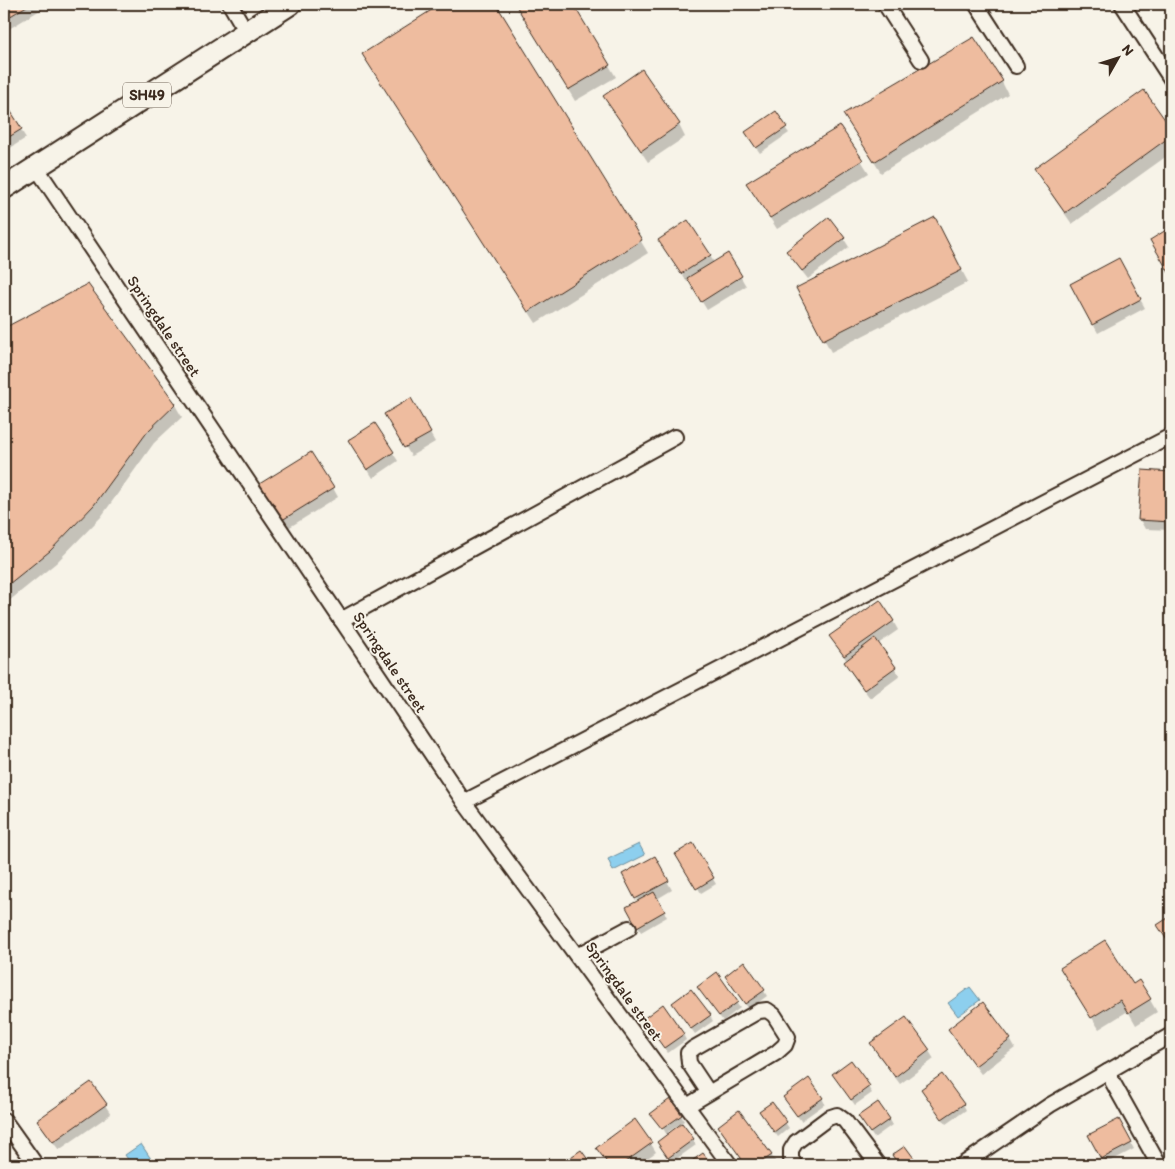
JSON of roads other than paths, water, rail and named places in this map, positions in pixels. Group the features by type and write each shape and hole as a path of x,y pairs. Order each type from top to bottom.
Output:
{"main road":[{"name":"SH49","path":"4,174 105,110 235,12 267,4"},
{"name":"SH49","path":"4,188 290,4"}],"street":[{"path":"885,4 921,60"},
{"path":"976,4 1016,66"},
{"path":"1122,4 1171,79"},
{"name":"Springdale street","path":"36,167 464,802 730,1165"},
{"path":"341,620 675,436"},
{"path":"464,802 1171,436"},
{"path":"577,956 629,928"},
{"path":"687,1106 709,1093 776,1053 785,1045 788,1037 774,1015 767,1010 759,1010 694,1048 688,1054 689,1063 709,1093"},
{"path":"962,1165 1050,1105 1171,1035"},
{"path":"1107,1072 1159,1165"},
{"path":"795,1165 791,1159 791,1150 796,1142 828,1118 837,1115 845,1121 873,1164"},
{"path":"4,1120 36,1165"}],"water":[{"path":"639,844 645,855 613,871 608,859"},
{"path":"970,987 980,1000 958,1016 948,1003"},
{"path":"141,1144 155,1165 132,1165 125,1155"}]}
